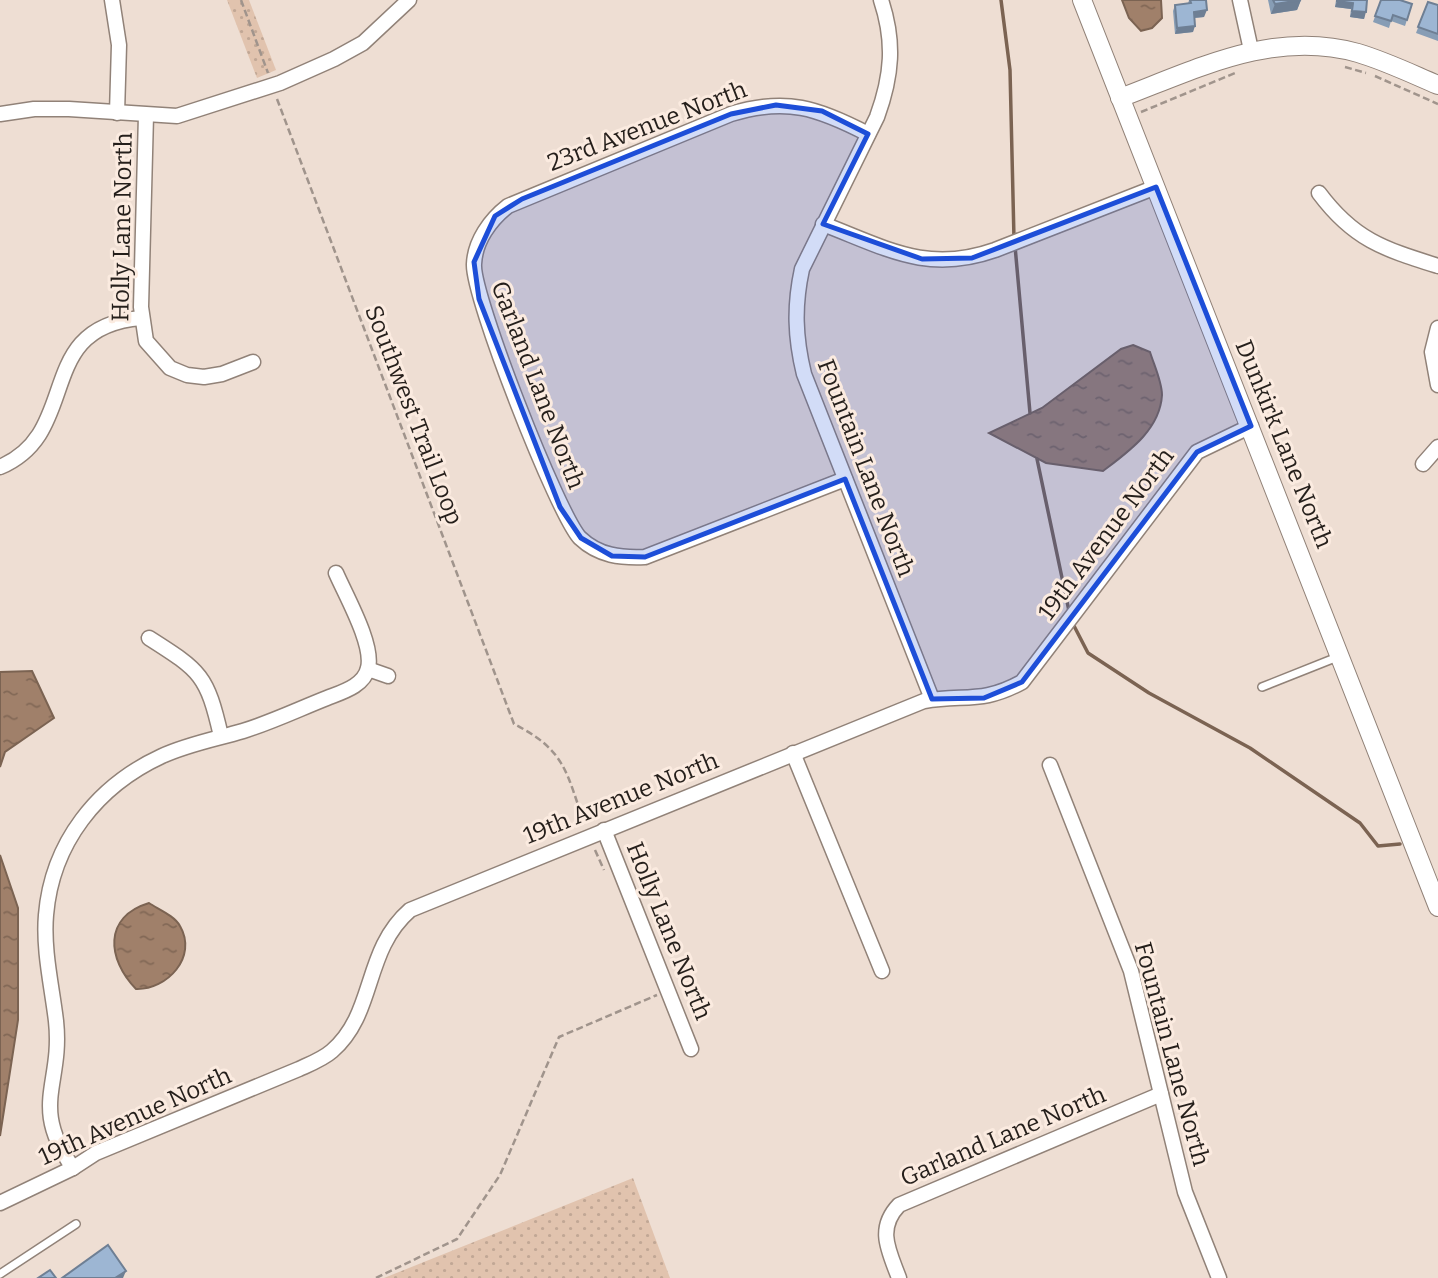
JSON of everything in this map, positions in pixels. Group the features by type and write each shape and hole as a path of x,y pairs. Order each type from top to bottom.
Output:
{"street":[{"name":"Holly Lane North","path":"112,0 120,45 117,113"},
{"path":"0,114 34,109 177,116 272,85 363,43 409,0"},
{"path":"868,134 886,93 891,68 891,42 881,0"},
{"name":"Dunkirk Lane North","path":"1082,0 1438,907"},
{"path":"1240,0 1251,50"},
{"path":"1120,99 1251,50 1292,45 1325,46 1359,53 1438,85"},
{"name":"23rd Avenue North","path":"522,199 753,107 799,106 822,111 868,134"},
{"name":"Holly Lane North","path":"146,115 141,318 146,341 170,368 187,375 204,377 222,374 253,362"},
{"name":"Fountain Lane North","path":"868,134 802,269 796,295 795,321 804,374 932,699"},
{"path":"823,224 898,253 946,262 972,258 995,250 1156,187"},
{"path":"1319,193 1336,216 1366,240 1438,266"},
{"name":"Garland Lane North","path":"522,199 495,216 485,230 474,262 474,281 560,507 581,538 597,550 612,556 645,556 845,479"},
{"path":"0,467 27,450 42,433 52,413 63,370 73,352 87,336 106,325 141,318"},
{"path":"1438,328 1432,352 1438,385"},
{"name":"19th Avenue North","path":"0,1203 73,1168 96,1153 299,1069 331,1052 354,1024 386,936 410,911 793,752 932,699 984,698 1022,682 1196,452 1251,426"},
{"path":"1423,464 1438,447"},
{"path":"73,1168 61,1152 48,1119 57,1032 46,917 57,863 68,839 103,795 130,774 161,757 283,716 360,682 368,669 367,646 336,573"},
{"path":"149,638 185,661 206,683 220,736"},
{"path":"368,669 388,676"},
{"path":"793,752 883,971"},
{"name":"Fountain Lane North","path":"1050,765 1131,971 1185,1192 1219,1278"},
{"name":"Holly Lane North","path":"604,830 691,1049"},
{"name":"Garland Lane North","path":"899,1278 884,1240 890,1215 899,1205 1161,1094"}],"lane":[{"path":"1262,687 1341,656"},
{"path":"0,1274 76,1223"}],"path":[{"name":"Southwest Trail Loop","path":"242,0 514,724 540,737 561,758 584,820"},
{"path":"1345,67 1370,74 1438,104"},
{"path":"1141,111 1242,70"},
{"path":"376,1278 457,1239 500,1175 559,1037 657,996"}],"highlighted area":[{"path":"776,105 822,111 868,134 823,224 922,259 972,258 1156,187 1251,426 1197,452 1022,682 984,698 932,699 845,479 645,557 612,556 581,538 560,507 479,299 474,262 495,216 522,199 731,114"}],"shaded area":[{"path":"227,0 249,0 276,70 257,78"},
{"path":"633,1178 670,1278 384,1278"}],"water":[{"path":"1122,0 1161,0 1162,18 1152,28 1141,31 1129,18"},
{"path":"1133,345 1150,352 1162,390 1160,408 1141,439 1103,471 1046,463 989,433 1042,408 1121,349"},
{"path":"32,671 54,718 5,752 0,767 0,672"},
{"path":"0,855 18,908 18,1020 0,1136"},
{"path":"149,903 178,922 185,938 185,949 182,960 168,978 148,988 136,989 119,965 114,940 123,918 134,909"}],"building":[{"path":"1190,0 1206,0 1207,10 1194,12 1195,26 1177,28 1175,5 1191,3"},
{"path":"1273,0 1301,0 1275,4"},
{"path":"1337,0 1367,0 1366,12 1352,11 1353,3"},
{"path":"1381,0 1400,0 1412,4 1407,20 1393,15 1391,21 1375,16"},
{"path":"1428,2 1438,5 1438,34 1418,27"},
{"path":"108,1245 126,1271 115,1278 62,1278"},
{"path":"50,1270 56,1278 38,1278"}],"waterway":[{"path":"1001,0 1010,70 1014,239"},
{"path":"1015,246 1030,413"},
{"path":"1037,459 1069,611"},
{"path":"1072,622 1088,653 1149,693 1250,748 1360,823 1378,846 1400,844"}]}
